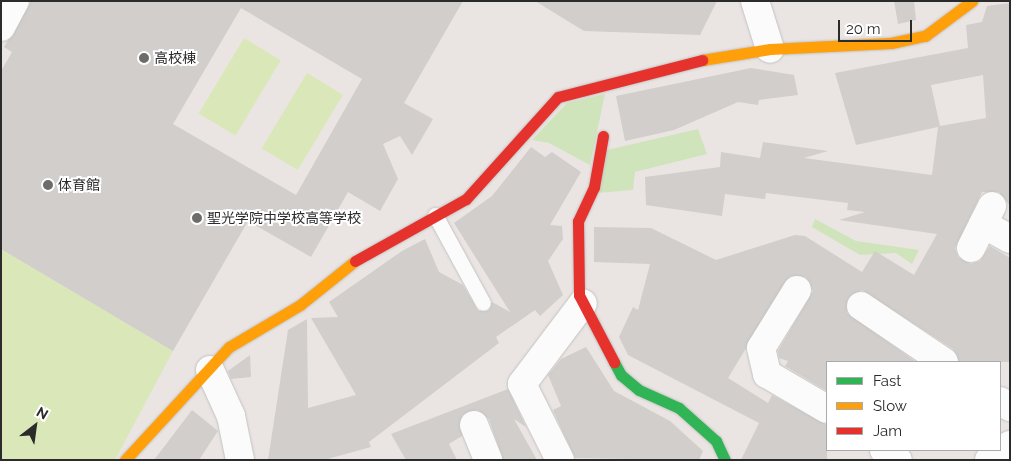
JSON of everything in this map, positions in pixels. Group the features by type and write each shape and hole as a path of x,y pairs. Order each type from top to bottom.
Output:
{"street":[{"path":"1,27 15,1"},
{"path":"755,1 770,49"},
{"path":"125,460 198,376 210,370 228,347 300,305 366,252 466,198 534,119 558,97 662,67 770,49 851,42 891,43 916,38 972,1"},
{"path":"603,136 594,187 578,221 583,303 621,375 639,390 679,408 716,441 725,459"},
{"path":"970,248 988,215 1010,239"},
{"path":"797,290 761,348 767,374 826,408"},
{"path":"560,460 522,384 583,303"},
{"path":"862,306 943,361"},
{"path":"210,370 231,416 240,460"},
{"path":"474,425 488,460"},
{"path":"988,460 1010,445"},
{"path":"885,451 898,460"}],"lane":[{"path":"435,215 483,303"}],"green space":[{"path":"244,38 281,60 236,136 199,113"},
{"path":"307,73 343,95 298,170 262,148"},
{"path":"605,94 590,165 549,143 532,140 567,103"},
{"path":"698,129 707,154 635,172 633,190 597,193 607,150"},
{"path":"815,219 856,241 919,250 912,264 896,253 860,255 812,227"},
{"path":"1,249 173,351 115,460 1,460"}],"building":[{"path":"31,1 463,1 404,103 433,119 412,155 400,136 383,144 398,179 380,211 348,192 311,257 248,221 173,351 1,249 1,71 12,52 4,47","holes":["241,8 362,79 296,195 173,124"]},
{"path":"535,1 717,1 700,35 584,31"},
{"path":"894,1 914,1 916,20 898,24"},
{"path":"1010,3 1010,206 999,192 982,192 955,248 958,257 971,264 980,261 990,246 1010,258 1010,362 959,361 953,349 862,290 848,298 847,313 915,361 826,361 826,390 785,366 788,361 779,358 778,351 813,291 806,277 790,276 728,378 768,403 772,395 826,424 827,460 741,460 759,423 628,355 619,337 633,307 638,310 650,264 594,262 594,227 651,228 716,260 795,235 805,236 862,272 875,251 914,275 937,234 839,220 865,212 847,210 848,203 766,193 765,199 725,194 722,216 646,205 645,177 720,167 721,152 760,158 763,142 828,151 804,158 932,175 938,127 856,145 835,73 968,48 966,25 982,22 987,6","holes":["983,75 986,118 940,126 931,85"]},
{"path":"751,68 794,75 798,95 759,100 758,105 738,102 674,130 625,141 616,96"},
{"path":"531,147 545,157 552,152 581,172 550,225 562,226 563,239 548,261 563,295 540,316 535,310 496,337 499,343 369,442 371,447 324,460 268,460 288,330 307,319 308,408 356,395 311,318 338,317 329,302 402,251 425,239 439,272 463,285 478,311 488,311 492,302 510,312 454,223 492,196"},
{"path":"586,347 614,391 670,421 703,451 699,460 575,458 553,410 561,406 548,375 561,359"},
{"path":"250,355 251,377 231,379 228,371"},
{"path":"508,389 526,427 514,419 537,460 503,460 489,419 477,410 462,415 462,436 449,444 457,460 406,460 391,434"},
{"path":"192,410 218,431 199,460 154,460"}],"traffic: fast":[{"path":"614,362 621,375 639,390 679,408 716,441 725,460"}],"traffic: slow":[{"path":"702,60 770,49 891,43 925,36 972,1"},
{"path":"125,460 229,347 300,305 355,261"}],"traffic: jam":[{"path":"355,261 466,199 558,97 702,60"},
{"path":"603,136 594,187 578,221 579,295 614,362"}],"place":[{"name":"高校棟","path":"144,58"},
{"name":"体育館","path":"48,185"},
{"name":"聖光学院中学校高等学校","path":"197,218"}]}
